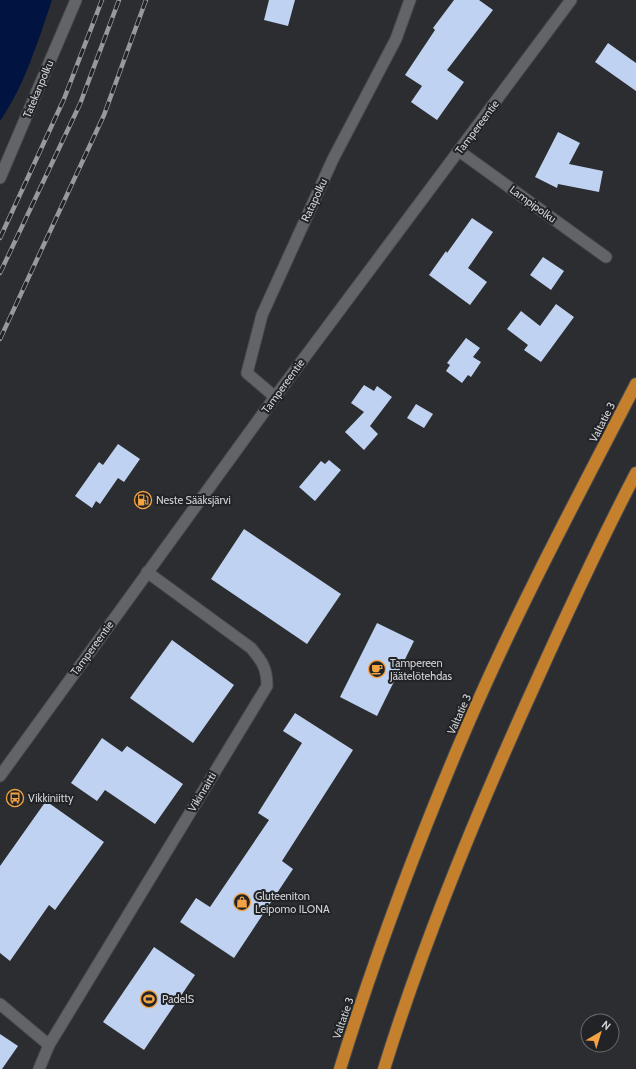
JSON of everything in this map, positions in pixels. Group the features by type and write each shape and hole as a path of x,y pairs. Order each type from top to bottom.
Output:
{"highway":[{"name":"Valtatie 3","path":"340,1069 354,1025 411,866 469,723 543,565 636,384"},
{"path":"384,1069 449,884 508,744 581,584 636,473"}],"street":[{"name":"Tatekanpolku","path":"0,178 76,0"},
{"name":"Ratapolku","path":"275,397 247,373 262,315 333,160 396,39 410,0"},
{"name":"Tampereentie","path":"0,776 275,397 571,0"},
{"name":"Lampipolku","path":"459,151 606,257"},
{"name":"Vikinraitti","path":"39,1069 49,1045 267,686 267,672 260,659 251,648 147,572"},
{"path":"0,1004 49,1045"}],"water":[{"path":"0,0 52,0 24,78 0,121"}],"building":[{"path":"269,0 295,0 288,26 264,20"},
{"path":"454,0 479,0 493,10 447,70 464,82 437,120 411,102 422,86 405,75 435,30 433,28"},
{"path":"608,43 636,63 636,91 595,62"},
{"path":"558,132 580,143 569,164 603,171 599,192 558,184 557,188 535,177"},
{"path":"472,218 493,232 468,268 487,282 470,305 429,275"},
{"path":"543,257 564,271 551,290 530,275"},
{"path":"556,304 574,317 541,362 524,350 528,345 507,329 521,311 540,326"},
{"path":"466,338 480,348 473,357 481,362 471,377 468,375 462,383 446,371 450,365 447,363"},
{"path":"364,385 374,391 377,386 392,397 370,426 378,434 364,450 345,432 364,412 351,403"},
{"path":"416,404 433,414 424,428 407,418"},
{"path":"118,444 140,459 124,482 118,478 100,504 96,501 92,508 75,496 99,462 103,465"},
{"path":"329,460 341,470 315,501 299,487 321,461 325,464"},
{"path":"244,529 341,594 307,644 211,579"},
{"name":"Tampereen Jäätelötehdas","path":"377,623 414,641 377,716 340,697"},
{"path":"172,640 234,685 193,743 130,698"},
{"path":"295,713 353,750 282,861 293,869 234,958 180,922 196,898 210,907 269,820 258,813 302,743 283,731"},
{"path":"102,738 122,752 127,746 183,784 155,824 105,790 97,801 71,783"},
{"path":"46,801 104,842 55,910 49,905 10,961 0,953 0,866"},
{"name":"PadelS","path":"154,947 195,975 144,1050 103,1022"},
{"path":"0,1034 18,1046 2,1069 0,1069"}],"railway":[{"path":"0,238 64,99 102,0"},
{"path":"0,273 80,104 119,0"},
{"path":"0,339 104,115 146,0"}],"place":[{"name":"Neste Sääksjärvi","path":"143,500"},
{"name":"Tampereen Jäätelötehdas","path":"377,669"},
{"name":"Vikkiniitty","path":"15,798"},
{"name":"Gluteeniton Leipomo ILONA","path":"242,902"},
{"name":"PadelS","path":"149,999"}]}
